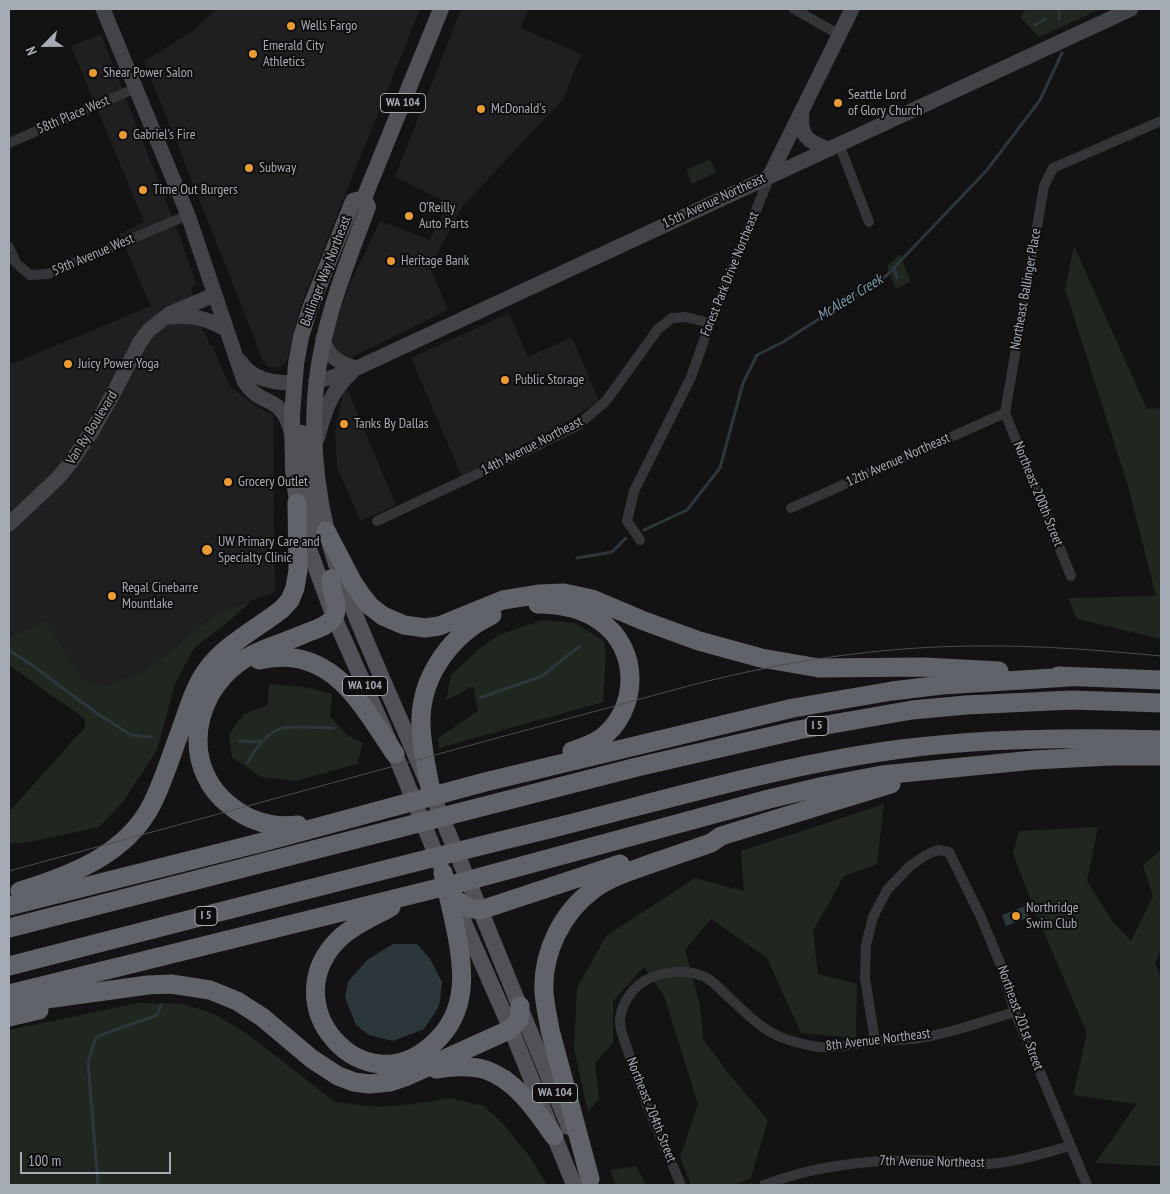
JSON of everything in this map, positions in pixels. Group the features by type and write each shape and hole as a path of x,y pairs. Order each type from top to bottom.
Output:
{"highway":[{"path":"9,895 64,876 98,860 123,843 144,818 162,781 196,688 207,669 224,652 282,609 290,600 295,588 298,570 297,502"},
{"path":"326,531 352,581 370,606 383,616 404,625 425,628 440,626 503,600 540,594 564,593 592,599 699,641 761,658 818,668 925,667 1016,671 1070,677 1161,680"},
{"path":"331,579 330,587 337,611 334,617 324,626 242,661 218,684 201,714 198,730 198,748 200,762 206,777 222,800 237,812 253,820 275,825 292,826 344,819"},
{"path":"431,792 422,728 424,701 428,685 439,662 457,639 490,616 524,605 546,604 568,607 591,615 600,621 617,637 623,647 630,667 631,679 628,698 625,708 615,724 608,733 589,745 477,784"},
{"path":"218,684 245,665 269,658 292,657 313,662 331,672 348,688 395,754"},
{"path":"9,906 263,842 477,784 738,720 845,698 942,685 1070,677"},
{"name":"I 5","path":"9,928 637,768 825,725 903,711 975,704 1072,700 1161,702"},
{"name":"I 5","path":"9,966 806,765 901,749 989,740 1031,738 1161,740"},
{"path":"9,994 422,892 824,786 882,776 1069,757 1161,756"},
{"path":"586,1183 546,1009 545,974 553,942 576,905 594,888 621,875 711,843 722,836 894,784 966,767"},
{"path":"453,898 468,908 481,910 708,835 722,836"},
{"path":"422,892 394,905 352,929 334,944 319,968 315,996 322,1024 330,1036 342,1048 366,1061 393,1064 420,1054 441,1037 457,1010 462,989 462,979 457,941 443,873"},
{"path":"9,1004 148,985 171,984 210,990 237,1001 262,1017 312,1059 338,1076 362,1083 376,1084 390,1082 412,1074 511,1029 518,1020 520,1006"},
{"path":"9,1017 148,985"},
{"path":"412,1074 468,1067 484,1070 498,1076 511,1085 528,1103 554,1136"}],"main road":[{"path":"103,9 188,215 244,381 249,390 272,402 282,410 289,422 292,435"},
{"name":"Ballinger Way Northeast","path":"316,381 323,338 340,278 368,207 364,198 441,9"},
{"name":"Forest Park Drive Northeast","path":"770,175 852,9"},
{"name":"15th Avenue Northeast","path":"294,382 330,378 357,368 1131,9"},
{"path":"802,108 801,128 806,137 814,144 834,146"},
{"name":"Ballinger Way Northeast","path":"294,382 302,333 321,281 353,201 364,198"},
{"path":"316,381 309,371 306,360 318,309 321,281"},
{"name":"Van Ry Boulevard","path":"9,524 58,478 71,462 114,392 144,337 162,318 178,309 214,295"},
{"path":"162,318 182,315 193,316 208,320 226,329"},
{"path":"323,338 330,354 336,361 357,368"},
{"path":"236,355 243,366 255,376 272,381 294,382 302,398 303,444 308,499 318,541 331,579 336,585 357,637 375,663"},
{"path":"315,448 324,413 333,393 344,379 357,368"},
{"name":"WA 104","path":"316,381 315,448 319,488 326,531 340,579 481,910 520,1006 586,1183"},
{"name":"WA 104","path":"294,382 293,470 297,502 309,549 334,617 395,754 453,898 511,1029 554,1136 586,1183"}],"street":[{"path":"794,9 838,34"},
{"name":"58th Place West","path":"9,143 136,88"},
{"name":"Northeast Ballinger Place","path":"1005,413 1044,186 1053,168 1161,121"},
{"path":"834,146 869,222"},
{"name":"Forest Park Drive Northeast","path":"640,540 627,521 634,491 691,377 710,322 770,175"},
{"name":"59th Avenue West","path":"9,247 16,264 30,275 48,274 188,215"},
{"name":"14th Avenue Northeast","path":"377,521 578,425 606,401 658,329 672,318 686,317 710,322"},
{"name":"12th Avenue Northeast","path":"791,508 1005,413"},
{"name":"Northeast 200th Street","path":"1005,413 1071,576"},
{"name":"Northeast 201st Street","path":"875,1041 865,978 866,945 873,917 887,890 910,866 926,855 938,850 949,852 980,915 1000,963 1015,1012 1087,1185"},
{"name":"8th Avenue Northeast","path":"622,1034 619,1020 631,992 642,981 658,974 676,972 690,973 705,978 722,990 759,1025 771,1033 788,1041 821,1048 875,1041 914,1039 1015,1012"},
{"name":"Northeast 204th Street","path":"622,1034 638,1084 681,1185"},
{"name":"7th Avenue Northeast","path":"764,1185 812,1170 864,1161 945,1161 987,1164 1024,1158 1071,1146"}],"shaded area":[{"path":"217,9 420,9 300,307 287,360 282,366 275,368 268,367 263,360 144,61 191,32"},
{"path":"461,9 529,9 521,28 581,54 564,98 462,207 430,267 448,310 348,359 332,349 334,329 350,284 380,221 430,240 448,203 395,177"},
{"path":"1026,9 1101,9 1039,37 1020,17"},
{"path":"101,34 180,237 196,284 191,288 203,330 211,346 213,346 229,386 256,406 273,415 275,592 216,614 142,673 102,686 81,678 9,634 9,365 151,306 119,234 144,222 71,46"},
{"path":"710,159 716,172 692,184 686,170"},
{"path":"1074,246 1147,409 1161,408 1161,639 1077,619 1068,598 1156,596 1128,486 1065,289"},
{"path":"900,254 911,282 896,289 887,266"},
{"name":"Public Storage","path":"509,313 528,357 572,337 599,401 558,427 462,477 411,358"},
{"path":"346,386 396,505 360,521 337,467 335,432"},
{"path":"251,601 227,623 194,648 175,684 157,750 122,803 99,827 25,843 9,843 9,812 85,727 85,719 9,665 9,635 12,637 45,621 81,678 102,686 142,673 216,614"},
{"path":"543,620 575,623 604,641 603,702 439,748 438,738 478,711 473,686 446,701 451,675 481,647 499,635"},
{"path":"269,684 304,687 332,694 330,716 347,735 363,743 357,764 295,781 261,777 232,757 229,734 244,714 268,705"},
{"path":"884,804 877,864 844,876 813,931 818,974 857,984 856,1038 801,1033 767,958 711,919 685,950 700,1005 703,1039 729,1074 768,1120 751,1178 735,1185 691,1185 680,1157 698,1104 664,996 644,967 613,1001 613,1043 595,1063 599,1099 588,1112 574,1048 577,988 606,936 695,878 744,891 741,851"},
{"path":"1098,827 1087,881 1113,922 1131,941 1153,896 1143,865 1161,850 1161,949 1155,963 1161,978 1161,1166 1095,1163 1137,1104 1073,1095 1087,1033 1034,909 1013,853 1019,831"},
{"name":"Northridge Swim Club","path":"1025,906 1029,917 1006,926 1002,915"},
{"path":"393,944 417,944 430,959 442,982 438,1008 424,1029 393,1041 369,1035 356,1025 345,998 348,982 367,960"},
{"path":"138,1003 184,1004 214,1014 246,1033 335,1102 377,1107 449,1098 484,1106 503,1124 530,1157 547,1185 9,1185 9,1030"},
{"path":"636,1166 646,1185 616,1185 610,1170"}],"waterway":[{"name":"McAleer Creek","path":"1059,9 1059,19"},
{"path":"1035,25 1045,19"},
{"name":"McAleer Creek","path":"644,530 687,510 720,468 743,383 757,355 783,342 886,276 987,170 1040,100 1062,53"},
{"path":"894,268 897,278"},
{"name":"McAleer Creek","path":"577,558 612,552 626,538"},
{"name":"McAleer Creek","path":"480,698 542,676 580,646"},
{"path":"9,650 98,714 131,735 151,737"},
{"name":"McAleer Creek","path":"248,763 260,743 279,729 297,727 334,728"},
{"path":"240,741 264,740"},
{"name":"McAleer Creek","path":"98,1185 88,1062 96,1037 157,1015 161,1005"}],"tram line":[{"path":"9,871 677,689 786,664 897,649 972,646 1066,648 1161,656"}],"place":[{"name":"Wells Fargo","path":"291,26"},
{"name":"Emerald City Athletics","path":"253,54"},
{"name":"Shear Power Salon","path":"93,73"},
{"name":"Seattle Lord of Glory Church","path":"838,103"},
{"name":"McDonald's","path":"481,109"},
{"name":"Gabriel's Fire","path":"123,135"},
{"name":"Subway","path":"249,168"},
{"name":"Time Out Burgers","path":"143,190"},
{"name":"O’Reilly Auto Parts","path":"409,216"},
{"name":"Heritage Bank","path":"391,261"},
{"name":"Juicy Power Yoga","path":"68,364"},
{"name":"Public Storage","path":"505,380"},
{"name":"Tanks By Dallas","path":"344,424"},
{"name":"Grocery Outlet","path":"228,482"},
{"name":"UW Primary Care and Specialty Clinic","path":"207,550"},
{"name":"Regal Cinebarre Mountlake","path":"112,596"},
{"name":"Northridge Swim Club","path":"1016,916"}]}
